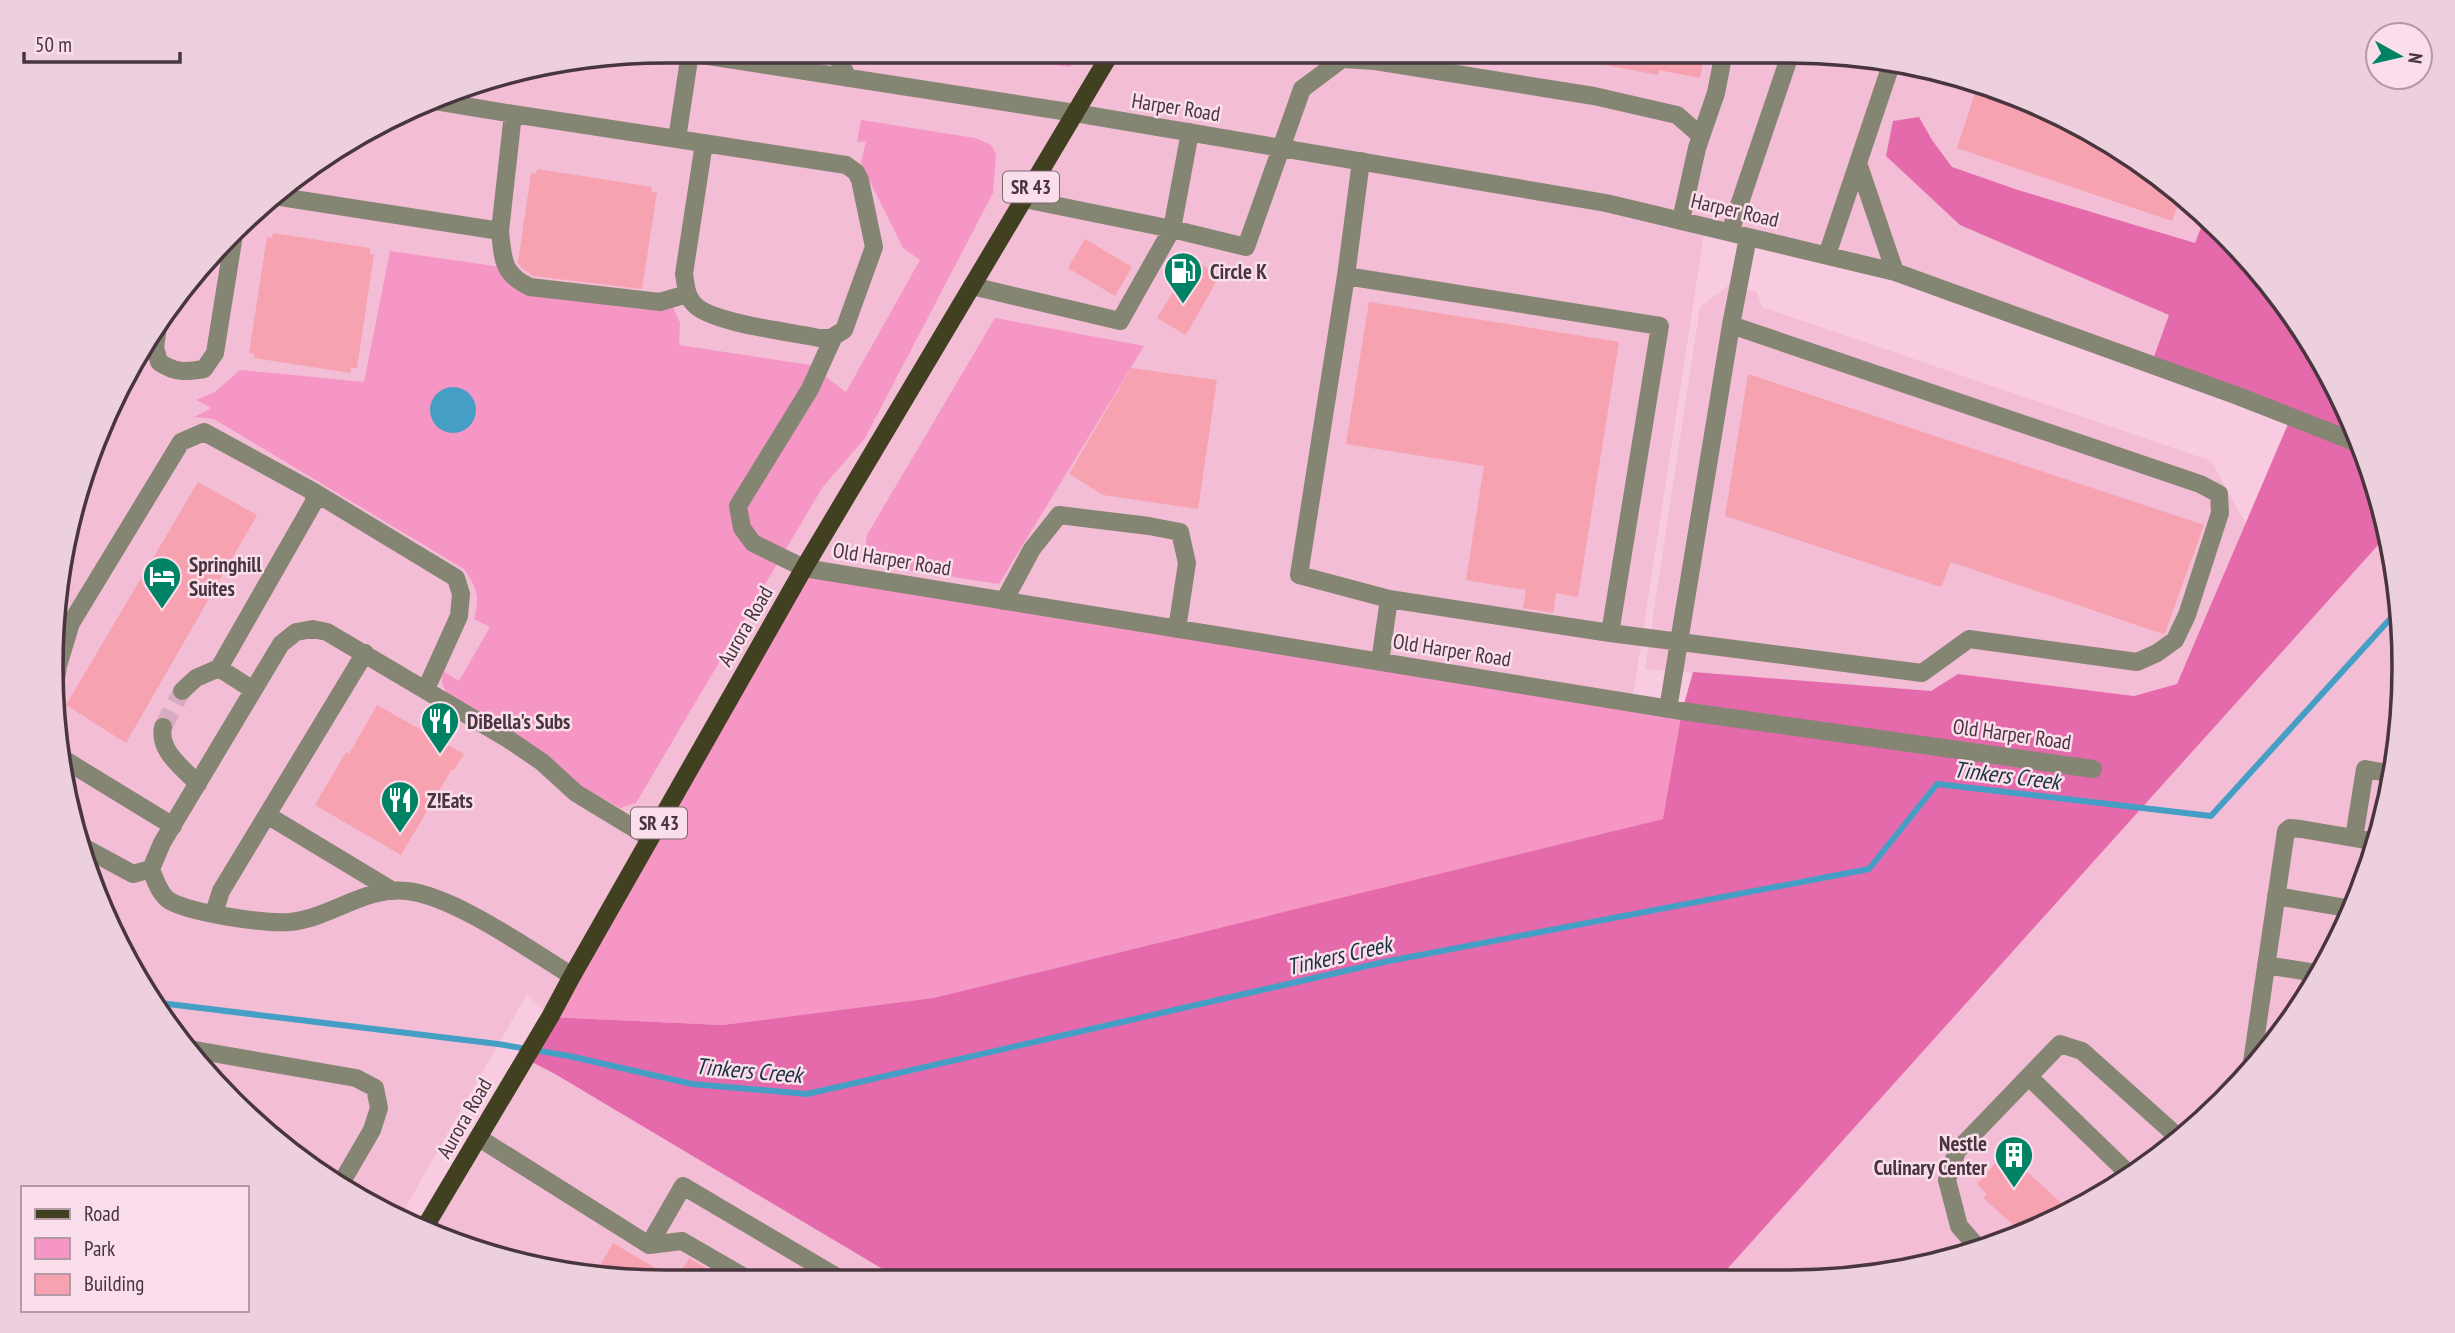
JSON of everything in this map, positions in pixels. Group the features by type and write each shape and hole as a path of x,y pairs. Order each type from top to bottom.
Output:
{"main road":[{"name":"Aurora Road","path":"429,1221 550,1017 804,568 1105,63"}],"street":[{"path":"677,139 682,63"},
{"name":"Harper Road","path":"754,63 1190,132 1606,203 1681,220 1895,272 2238,396 2347,439"},
{"path":"840,63 848,78"},
{"path":"1024,199 1246,247 1302,89 1337,63"},
{"path":"1388,63 1594,96 1678,115 1701,136"},
{"path":"1681,220 1701,136 1717,93 1722,63"},
{"path":"1730,232 1787,63"},
{"path":"1827,255 1889,72"},
{"path":"450,104 846,165 856,172 860,180 874,247 844,330 834,336 819,338 715,317 695,306 687,294 684,274 704,143"},
{"path":"513,114 500,231 506,269 516,281 530,287 660,302 687,294"},
{"path":"972,286 1120,321 1172,229 1190,132"},
{"path":"1361,161 1346,276 1299,575 1389,599 1610,633 1922,673 1969,639 2137,663 2175,640 2187,615 2220,513 2219,494 2200,484 1731,325"},
{"path":"1858,163 1895,272"},
{"path":"286,199 500,231"},
{"path":"1668,709 1748,237"},
{"path":"155,347 159,362 172,370 187,372 205,369 215,353 232,249"},
{"path":"1346,276 1660,326 1610,633"},
{"name":"Old Harper Road","path":"834,336 810,389 738,506 742,528 753,543 804,568 1668,709 2093,769"},
{"path":"63,648 71,623 181,442 204,432 314,492 456,578 461,594 459,616 426,689"},
{"path":"182,691 195,678 219,668 314,502 314,492"},
{"path":"1004,601 1032,549 1059,515 1149,526 1180,532 1187,563 1177,629"},
{"path":"1380,662 1389,599"},
{"path":"572,976 467,912 425,894 404,890 378,892 318,915 290,922 264,921 214,913 169,900 159,889 151,869 162,843 281,644 296,632 313,629 327,632 365,653 508,739 542,762 576,793 650,838"},
{"path":"214,913 221,891 365,653"},
{"path":"219,668 253,690"},
{"path":"163,727 166,751 198,784"},
{"path":"71,764 173,826"},
{"path":"2354,838 2365,769 2382,772"},
{"path":"267,816 393,891"},
{"path":"2254,1050 2286,831 2290,828 2366,840"},
{"path":"93,852 133,874 151,869"},
{"path":"2277,896 2341,907"},
{"path":"2266,965 2309,972"},
{"path":"1972,1241 1959,1226 1947,1180 1957,1151 2060,1044 2082,1051 2172,1132"},
{"path":"202,1051 356,1078 375,1088 379,1108 372,1130 345,1177"},
{"path":"2029,1077 2124,1168"},
{"path":"479,1138 649,1245 682,1241 733,1270"},
{"path":"649,1245 683,1186 825,1270"}],"shaded area":[{"path":"627,64 1828,64 1867,68 1945,84 2019,109 2055,125 2124,165 2156,188 2201,227 2151,365 1895,272 1705,227 1632,703 550,1017 527,994 404,1210 400,1208 331,1168 269,1120 213,1064 165,1002 125,933 95,860 84,823 68,745 63,666 68,588 84,510 95,473 125,400 165,331 188,299 240,240 299,188 331,165 400,125 473,95 510,84 588,68"},
{"path":"1919,117 1952,167 2018,190 2195,243 2201,227 2267,299 2311,365 2346,436 2360,473 2379,544 1726,1270 884,1270 526,1059 550,1017 722,1025 933,998 1663,819 1682,711 1693,672 1931,691 1958,674 2134,696 2177,684 2291,417 2151,365 2169,315 1960,225 1886,156 1893,121"},
{"path":"1729,285 1757,292 1762,307 2211,461 2246,524 2177,684 2134,696 1958,674 1931,691 1645,669 1700,307"},
{"path":"2379,544 2391,627 2391,706 2387,745 2371,823 2360,860 2330,933 2290,1002 2242,1064 2186,1120 2124,1168 2055,1208 2019,1224 1945,1249 1867,1265 1828,1269 1715,1270 2027,936"},
{"path":"526,1059 884,1270 666,1270 588,1265 510,1249 429,1221"}],"green space":[{"path":"1040,63 1072,63 1070,67"},
{"path":"861,120 975,138 991,145 996,154 993,193 865,438 822,488 636,803 620,808 573,782 447,694 442,683 443,671 459,681 490,627 474,619 476,593 464,569 214,419 194,417 211,408 196,400 215,392 240,370 364,382 390,251 501,267 518,289 645,310 660,299 670,300 680,323 679,345 810,365 846,392 920,260 903,248 861,163 866,141 857,142"},
{"path":"995,318 1144,346 999,584 879,566 865,551 867,535"},
{"path":"804,568 1682,711 1664,819 933,998 722,1025 550,1017"}],"water":[{"path":"453,387 469,394 476,410 469,426 453,433 437,426 430,410 437,394"}],"building":[{"path":"1594,63 1703,63 1700,78 1659,70 1658,75"},
{"path":"1975,93 2019,109 2090,144 2124,165 2178,206 2172,221 1957,148"},
{"path":"538,169 652,187 651,192 657,192 642,289 533,276 522,268 518,263 531,173 535,174"},
{"path":"273,233 370,248 370,254 374,254 357,368 351,368 350,373 254,358 255,354 249,353 267,237 272,238"},
{"path":"1085,239 1132,267 1115,296 1068,268"},
{"name":"Circle K","path":"1193,260 1220,275 1186,335 1157,318"},
{"path":"1369,302 1619,342 1578,597 1556,593 1553,613 1523,608 1526,590 1466,580 1484,466 1346,444"},
{"path":"1131,368 1217,380 1198,509 1103,495 1069,474"},
{"path":"1748,374 2204,525 2165,633 1951,562 1941,587 1725,516"},
{"name":"Springhill Suites","path":"198,482 257,515 126,743 66,705"},
{"path":"377,705 464,754 454,770 452,769 401,855 315,805"},
{"name":"Nestle Culinary Center","path":"2005,1152 2062,1204 2014,1226 1983,1198 1987,1194 1977,1184"},
{"path":"613,1243 659,1270 627,1269 600,1266"},
{"path":"689,1258 709,1270 682,1270"}],"waterway":[{"name":"Tinkers Creek","path":"166,1004 498,1044 569,1056 692,1084 807,1094 1384,962 1869,869 1937,784 2211,816 2390,619"}],"tunnel":[{"path":"163,727 182,691"}],"place":[{"name":"Circle K","path":"1183,305"},
{"name":"Springhill Suites","path":"162,610"},
{"name":"DiBella's Subs","path":"440,755"},
{"name":"Z!Eats","path":"400,834"},
{"name":"Nestle Culinary Center","path":"2014,1189"}]}
